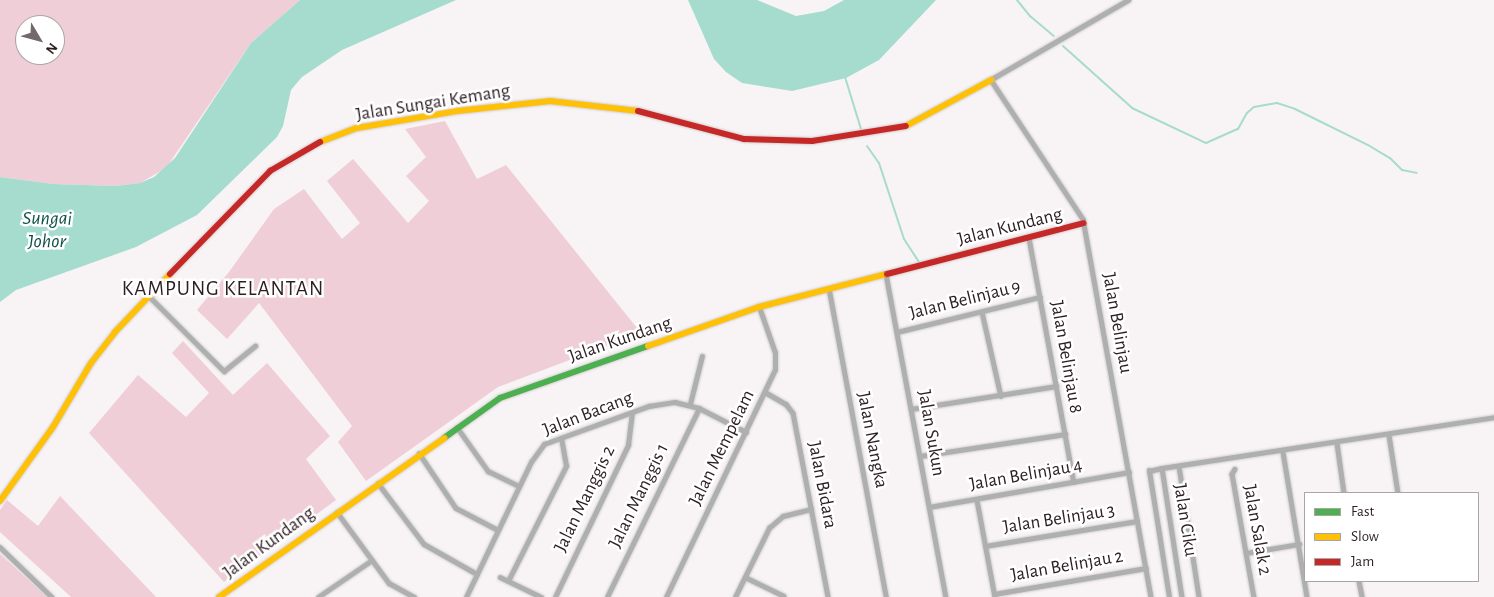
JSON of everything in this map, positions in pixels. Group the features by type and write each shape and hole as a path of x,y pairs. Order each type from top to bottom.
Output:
{"street":[{"path":"991,80 1129,0"},
{"name":"Jalan Belinjau","path":"991,80 1080,210 1084,223 1151,597"},
{"name":"Jalan Sungai Kemang","path":"1,497 53,427 90,363 270,171 320,142 357,128 457,111 550,101 643,112 744,139 812,141 898,129 920,120 991,80"},
{"name":"Jalan Kundang","path":"219,597 456,426 500,398 760,307 1084,223"},
{"name":"Jalan Belinjau 8","path":"1029,238 1074,482"},
{"name":"Jalan Sukun","path":"886,274 946,597"},
{"name":"Jalan Nangka","path":"829,288 886,597"},
{"path":"150,297 224,371 255,346"},
{"name":"Jalan Belinjau 9","path":"897,332 1040,297"},
{"name":"Jalan Mempelam","path":"666,597 776,370 775,353 760,307"},
{"path":"982,312 1001,396"},
{"path":"690,404 702,356"},
{"path":"911,409 1056,386"},
{"name":"Jalan Bidara","path":"765,392 786,404 793,413 828,597"},
{"name":"Jalan Bacang","path":"466,597 519,486 544,444 632,412 675,402 690,404 746,432"},
{"name":"Jalan Manggis 1","path":"607,597 699,408"},
{"name":"Jalan Manggis 2","path":"555,597 628,445 632,412"},
{"path":"1162,468 1283,452 1494,417"},
{"path":"456,426 488,471 519,486"},
{"path":"920,456 1065,434"},
{"path":"1388,434 1398,492"},
{"path":"508,581 566,466 560,438"},
{"path":"1337,443 1344,492"},
{"path":"1283,452 1304,577"},
{"path":"419,453 456,508 498,530"},
{"path":"1179,466 1199,597"},
{"name":"Jalan Ciku","path":"1169,597 1150,471 1162,468 1182,597"},
{"name":"Jalan Salak 2","path":"1235,469 1232,474 1254,597"},
{"name":"Jalan Belinjau 4","path":"929,507 1128,472"},
{"path":"378,483 424,544 477,574"},
{"path":"977,500 994,595"},
{"path":"735,597 769,528 783,516 811,509"},
{"path":"337,512 389,582 414,597"},
{"name":"Jalan Belinjau 3","path":"986,546 1137,521"},
{"path":"1246,553 1299,544"},
{"path":"0,546 52,597"},
{"path":"318,597 372,560"},
{"name":"Jalan Belinjau 2","path":"994,595 1146,568"},
{"path":"500,577 541,597"},
{"path":"745,577 784,596"},
{"path":"1305,582 1307,597"},
{"path":"1359,582 1362,597"}],"shaded area":[{"path":"0,0 300,0 251,43 166,168 140,183 116,186 54,184 0,177"},
{"path":"445,121 477,179 506,165 641,333 498,387 366,481 338,442 352,426 259,303 227,339 197,310 229,272 274,209 304,189 342,239 360,223 327,181 353,159 408,223 429,201 406,176 426,157 405,129"},
{"path":"183,341 233,395 267,363 330,436 306,459 336,500 224,582 89,433 138,375 186,417 209,393 172,353"},
{"path":"60,496 156,597 71,597 0,532 0,510 7,500 38,526"},
{"path":"0,554 24,576 47,597 0,597"}],"water":[{"name":"Sungai Johor","path":"300,0 456,0 342,50 302,77 291,90 283,126 277,137 197,215 136,247 16,290 0,302 0,177 54,184 116,186 140,183 154,177 175,158 251,43"},
{"path":"688,0 757,0 796,16 824,11 844,0 936,0 879,60 846,78 792,91 742,83 726,72 714,59"}],"waterway":[{"path":"1017,0 1030,16 1054,36"},
{"path":"1063,46 1132,108 1206,143 1238,129 1247,113 1254,107 1277,103 1295,109 1368,145 1390,158 1402,170 1417,173"},
{"path":"845,77 861,129"},
{"path":"867,146 879,163 904,239 919,262"}],"traffic: fast":[{"path":"444,438 500,398 648,346"}],"traffic: slow":[{"path":"906,126 991,80"},
{"path":"320,142 357,128 457,111 550,101 638,111"},
{"path":"0,501 53,427 91,363 115,332 170,274"},
{"path":"648,346 759,307 887,274"},
{"path":"219,597 444,438"}],"traffic: jam":[{"path":"638,111 744,139 812,141 906,126"},
{"path":"170,274 270,171 320,142"},
{"path":"887,274 1084,223"}],"district":[{"name":"KAMPUNG KELANTAN","path":"223,289"}]}
